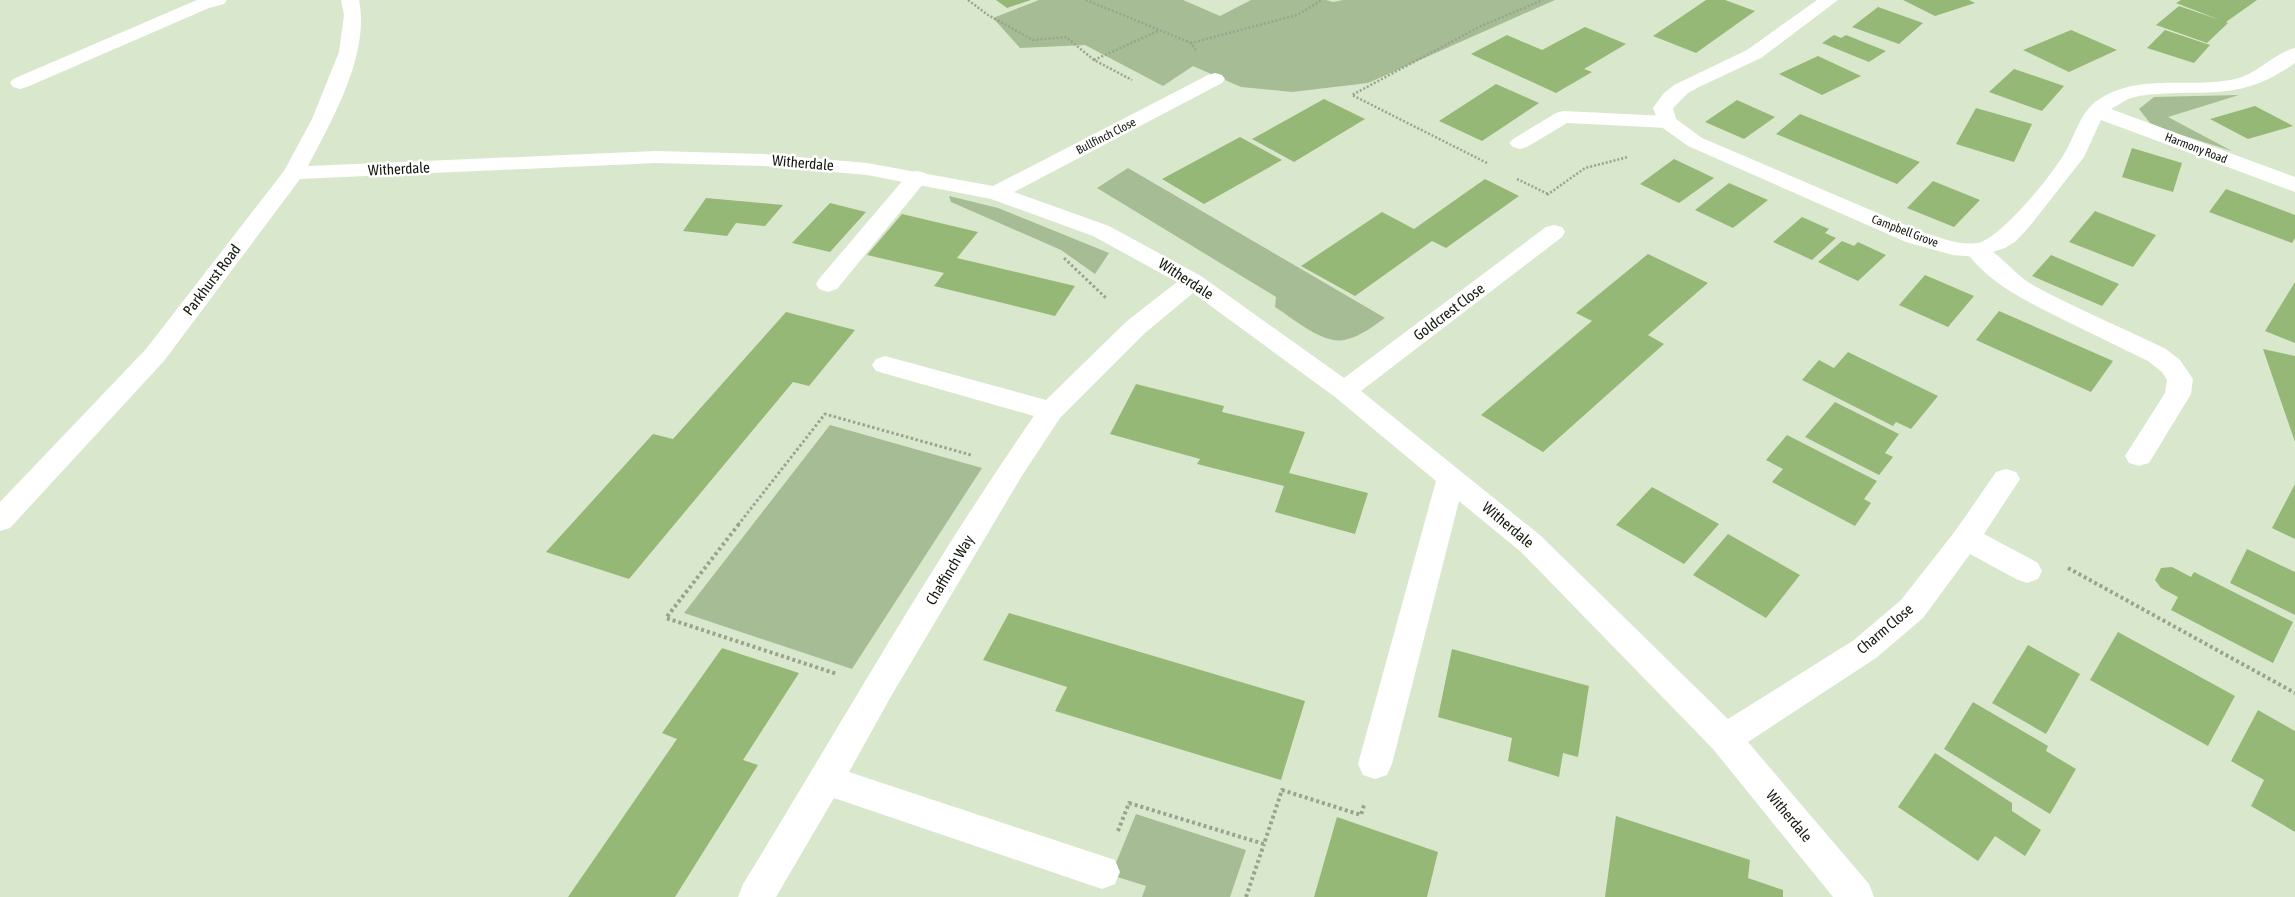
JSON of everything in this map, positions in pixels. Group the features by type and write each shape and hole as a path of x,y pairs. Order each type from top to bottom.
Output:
{"street":[{"path":"20,83 203,4 218,0"},
{"name":"Parkhurst Road","path":"0,520 155,355 294,173 322,119 349,52 353,15 350,0"},
{"path":"1520,142 1563,117 1667,122 1663,108 1670,98 1686,86 1752,55 1829,0"},
{"name":"Campbell Grove","path":"1667,122 1694,142 1914,237 1948,247 1977,250 1992,246 2008,235 2043,196 2074,154 2084,130 2097,110 2107,102 2137,90 2159,87 2233,86 2252,81 2267,74 2295,54"},
{"name":"Bullfinch Close","path":"996,193 1215,79"},
{"name":"Harmony Road","path":"2097,110 2295,185"},
{"name":"Witherdale","path":"294,173 656,157 773,160 866,169 996,193 1101,231 1193,282 1344,392 1451,477 1531,544 1725,740 1856,897"},
{"path":"828,284 917,178"},
{"name":"Goldcrest Close","path":"1344,392 1554,232"},
{"path":"1977,250 2000,273 2022,289 2157,355 2171,366 2180,379 2178,394 2140,456"},
{"name":"Chaffinch Way","path":"756,897 878,688 1013,467 1051,412 1136,327 1193,282"},
{"path":"885,365 1051,412"},
{"path":"1375,764 1451,477"},
{"name":"Charm Close","path":"1725,740 1865,649 1912,609 1966,538 2006,478"},
{"path":"1966,538 2027,570"},
{"path":"826,780 1102,872"}],"path":[{"path":"968,0 988,15 1034,40 1066,37 1094,60 1172,101"},
{"path":"1086,0 1191,43 1215,79"},
{"path":"1191,43 1297,15 1322,0"},
{"path":"1495,167 1352,95 1481,26 1543,0"},
{"path":"1094,60 1159,30"},
{"path":"1554,232 1541,200 1584,168 1694,142"},
{"path":"1512,176 1548,194"},
{"path":"1059,254 1136,327"},
{"path":"878,688 666,618 825,414 1013,467"},
{"path":"2067,567 2295,693"},
{"path":"1246,897 1282,790 1362,815 1375,764"},
{"path":"1102,872 1129,803 1264,844"}],"green space":[{"path":"1039,0 1183,0 1220,16 1251,0 1326,0 1333,2 1343,0 1555,0 1368,83 1292,92 1241,87 1193,66 1163,86 1085,45 1020,48 993,18"},
{"path":"2239,95 2168,117 2232,151 2150,123 2139,109 2154,97"},
{"path":"1128,168 1385,318 1361,334 1344,340 1327,338 1308,330 1275,307 1276,297 1097,188"},
{"path":"949,196 998,208 1109,253 1095,274 1061,250 951,202"},
{"path":"830,425 982,468 852,669 684,613"},
{"path":"1136,814 1246,850 1230,897 1142,897 1146,886 1111,875"}],"building":[{"path":"996,0 1031,0 1007,8"},
{"path":"1706,0 1725,0 1755,11 1696,53 1653,36"},
{"path":"1903,0 1969,0 1975,3 1935,16"},
{"path":"2181,0 2257,0 2226,22 2228,23 2207,43 2156,25 2179,6 2220,20 2176,3"},
{"path":"1878,7 1923,23 1899,44 1852,27"},
{"path":"1585,27 1626,44 1584,69 1592,72 1556,93 1471,54 1507,35 1542,50"},
{"path":"2071,30 2117,50 2069,72 2023,50"},
{"path":"2165,30 2210,45 2194,63 2147,48"},
{"path":"1834,35 1841,38 1846,35 1886,51 1869,62 1822,43"},
{"path":"1818,56 1861,76 1822,95 1779,74"},
{"path":"2014,69 2064,86 2042,111 1989,92"},
{"path":"1496,84 1539,103 1482,141 1439,121"},
{"path":"1324,99 1365,119 1294,162 1252,139"},
{"path":"1737,100 1775,117 1744,139 1705,122"},
{"path":"2255,106 2293,126 2248,139 2210,119"},
{"path":"1976,108 2032,124 2014,162 1956,144"},
{"path":"1800,114 1920,162 1897,184 1776,134"},
{"path":"1240,137 1282,160 1204,204 1162,179"},
{"path":"2132,148 2182,163 2173,192 2122,177"},
{"path":"1674,159 1714,178 1679,203 1640,184"},
{"path":"1485,179 1519,196 1446,248 1432,241 1355,296 1301,266 1382,212 1414,229"},
{"path":"1933,181 1980,200 1954,227 1907,208"},
{"path":"1729,183 1768,200 1733,228 1695,210"},
{"path":"2226,189 2295,215 2295,238 2292,243 2209,212"},
{"path":"706,198 783,205 765,226 736,223 727,236 683,231"},
{"path":"830,203 866,212 830,252 792,243"},
{"path":"2095,211 2156,235 2133,267 2069,242"},
{"path":"902,214 978,232 957,258 1075,286 1055,316 934,286 944,273 867,255"},
{"path":"1802,217 1829,229 1825,233 1836,238 1812,260 1773,242"},
{"path":"1842,241 1854,246 1858,242 1886,255 1858,281 1818,262"},
{"path":"1648,254 1708,283 1648,335 1664,344 1543,452 1481,415 1592,321 1576,313"},
{"path":"2051,255 2119,284 2102,306 2032,276"},
{"path":"1925,275 1974,296 1948,327 1899,305"},
{"path":"2295,282 2295,343 2265,331"},
{"path":"1999,311 2113,361 2091,392 1976,340"},
{"path":"786,312 855,330 809,386 793,382 629,579 546,552 653,434 673,439"},
{"path":"2263,349 2295,356 2295,442"},
{"path":"1848,352 1938,396 1911,429 1896,422 1893,426 1802,380 1819,360 1834,368"},
{"path":"1136,384 1224,406 1222,412 1305,432 1289,473 1368,493 1355,534 1275,512 1284,486 1197,464 1200,459 1110,434"},
{"path":"1835,402 1899,434 1885,453 1893,457 1879,475 1805,437"},
{"path":"1787,435 1877,481 1864,499 1871,503 1855,526 1772,482 1783,469 1766,460"},
{"path":"2295,484 2295,539 2272,528"},
{"path":"1652,487 1719,524 1684,564 1616,525"},
{"path":"1728,534 1800,575 1766,618 1693,575"},
{"path":"2247,549 2295,572 2295,615 2230,583"},
{"path":"2172,567 2191,577 2194,572 2293,622 2273,663 2171,610 2178,597 2161,588 2155,580 2161,568"},
{"path":"1009,613 1305,701 1281,780 1055,711 1067,687 983,660"},
{"path":"2118,632 2235,696 2208,746 2090,680"},
{"path":"2028,645 2080,674 2046,734 1992,703"},
{"path":"722,648 799,673 743,760 758,765 675,897 568,897 677,739 662,733"},
{"path":"1452,649 1589,686 1578,757 1563,753 1559,777 1508,761 1512,738 1438,717"},
{"path":"1973,702 2048,746 2046,751 2076,769 2050,814 1944,749"},
{"path":"2258,710 2295,731 2295,832 2251,806 2264,780 2231,761"},
{"path":"1935,753 2012,803 2012,811 2041,830 2025,856 1995,836 1978,861 1898,807"},
{"path":"1616,816 1750,860 1748,878 1783,890 1783,897 1605,897"},
{"path":"1337,817 1438,852 1427,897 1314,897"}]}
